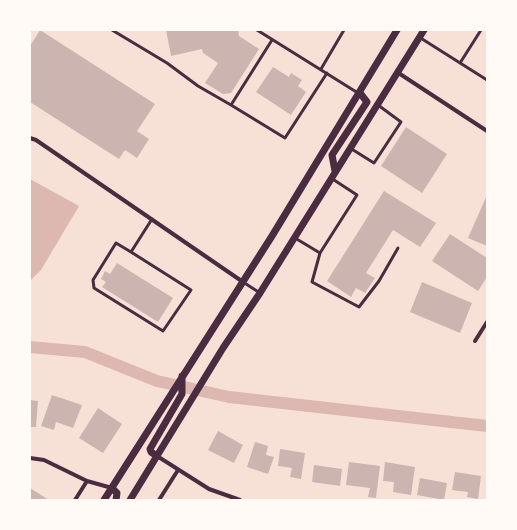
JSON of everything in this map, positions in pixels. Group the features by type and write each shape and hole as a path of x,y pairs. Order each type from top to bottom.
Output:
{"street":[{"path":"104,500 243,282 360,94 397,30"},
{"path":"130,500 173,428 260,293 397,72 418,34 424,30"},
{"path":"397,72 487,131"},
{"path":"333,174 332,155 367,102 360,94"},
{"path":"30,138 36,140 243,282"},
{"path":"476,341 487,322"},
{"path":"182,376 182,394 150,449 151,452 209,489 240,500"},
{"path":"30,458 44,460 87,481 112,488 117,493 116,500"},
{"path":"159,500 178,470"},
{"path":"75,500 87,481"}],"lane":[{"path":"112,30 167,63 198,86 285,138 327,73"},
{"path":"257,30 360,94"},
{"path":"321,70 344,30"},
{"path":"460,63 481,30"},
{"path":"418,34 487,80"},
{"path":"231,105 272,40"},
{"path":"350,148 374,163 401,122 377,104"},
{"path":"333,174 356,195 320,253 312,282 359,307 379,281 398,248"},
{"path":"131,252 152,219"},
{"path":"294,238 320,253"},
{"path":"116,243 131,252 191,290 163,331 94,288 93,280 116,243"},
{"path":"243,282 260,293"}],"shaded area":[{"path":"30,179 79,206 41,270 30,281"}],"building":[{"path":"40,30 155,104 137,131 149,139 137,158 125,150 119,159 30,102 30,46"},
{"path":"166,30 238,30 239,36 259,49 231,93 223,94 205,83 218,63 203,53 202,49 171,56"},
{"path":"273,67 289,77 291,73 302,80 298,86 306,92 291,115 256,92"},
{"path":"406,127 447,154 422,193 381,166"},
{"path":"384,191 436,223 420,247 393,230 366,273 375,278 365,293 356,288 351,297 327,281"},
{"path":"487,195 487,246 468,238"},
{"path":"450,234 487,258 487,277 478,291 432,261"},
{"path":"117,263 173,298 158,322 102,287 106,282 101,279 105,271 110,274"},
{"path":"422,282 472,303 460,333 410,312"},
{"path":"52,395 82,405 73,428 56,422 54,430 41,426"},
{"path":"30,400 38,401 36,427 30,427"},
{"path":"98,408 122,424 103,453 79,438"},
{"path":"218,431 243,445 234,463 208,450"},
{"path":"255,442 268,446 266,455 274,457 268,474 247,467"},
{"path":"280,449 305,453 301,479 290,477 292,468 278,466"},
{"path":"349,462 380,466 376,498 368,497 370,488 346,485"},
{"path":"385,462 415,467 411,495 393,492 394,482 383,481"},
{"path":"314,465 342,469 340,486 312,482"},
{"path":"455,472 481,476 478,499 467,497 468,492 452,490"},
{"path":"420,478 447,483 444,500 417,495"},
{"path":"30,488 49,500 30,500"}],"waterway":[{"path":"30,347 85,352 157,381 229,397 487,426"}]}
